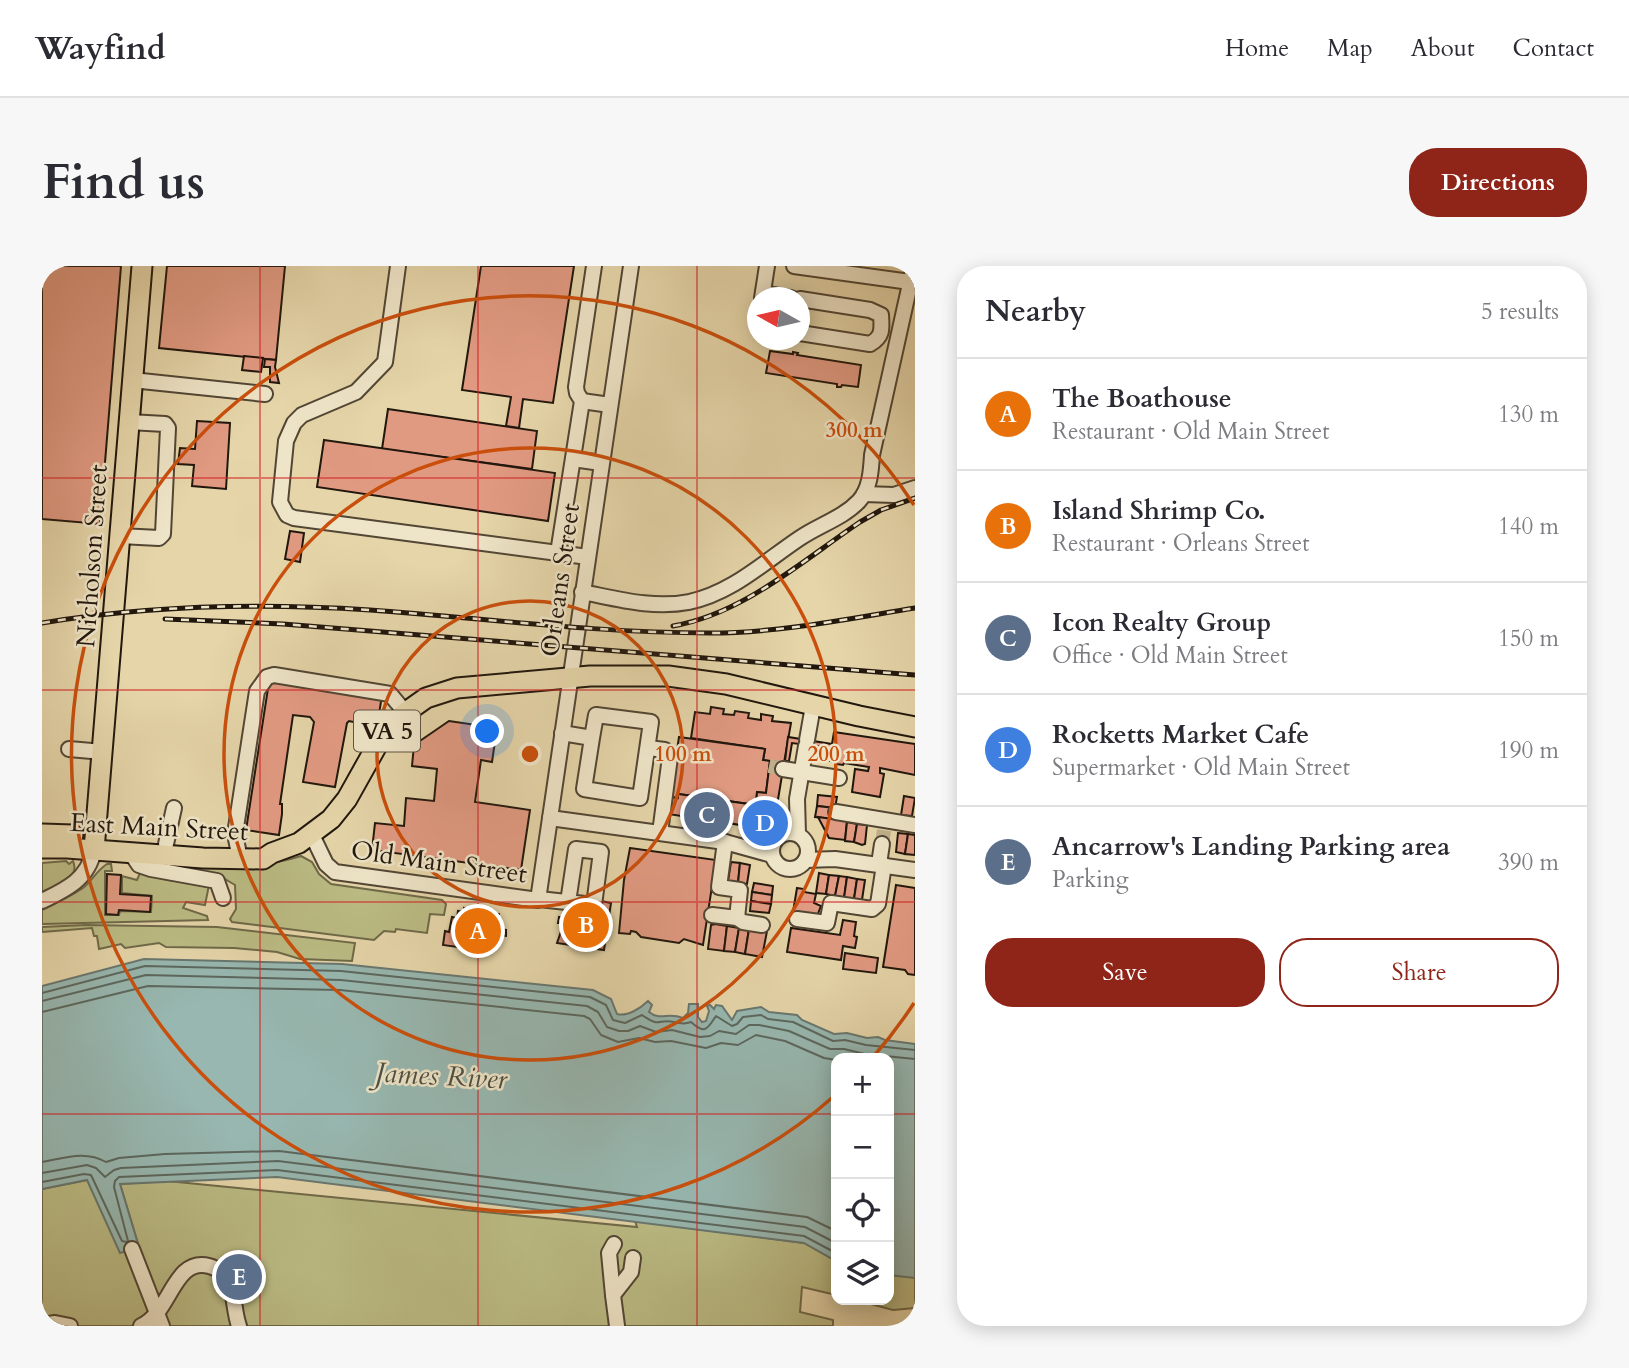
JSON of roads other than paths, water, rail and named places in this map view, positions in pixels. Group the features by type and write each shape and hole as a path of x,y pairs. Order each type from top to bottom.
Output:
{"main road":[{"name":"Nicholson Street","path":"95,844 142,266"},
{"name":"East Main Street","path":"42,834 131,853 263,859 312,835 339,811 380,740 405,712 426,698 457,688 570,678 648,675 726,684 813,706"},
{"name":"VA 5","path":"813,706 915,727"},
{"name":"East Main Street","path":"42,848 95,844 166,844 263,848 272,853"}],"street":[{"path":"398,266 385,362 356,392 302,415 294,423 286,440 282,509 294,518 588,556"},
{"path":"558,553 582,401 576,387 594,266"},
{"name":"Orleans Street","path":"538,899 631,266"},
{"path":"764,287 768,266"},
{"path":"794,266 819,268 912,286"},
{"path":"582,592 648,605 676,604 708,597 738,582 800,538 840,516 864,494 869,482 872,456 912,286 914,266"},
{"path":"810,301 870,310 881,315 881,332 878,339 870,344 810,335"},
{"path":"881,332 899,335"},
{"path":"132,380 265,394"},
{"path":"582,401 610,405"},
{"path":"120,536 159,538 163,534 168,428 165,424 129,422"},
{"path":"573,459 601,463"},
{"path":"864,494 894,495 915,488"},
{"path":"238,849 235,834 257,691 262,680 274,675 390,694 405,712"},
{"path":"550,818 773,849 792,833 813,706"},
{"path":"596,715 651,722 640,798 584,789 592,737 596,715"},
{"path":"562,733 592,737"},
{"path":"648,747 665,750 670,757 660,833"},
{"path":"69,749 103,752"},
{"path":"783,769 839,778"},
{"path":"166,844 174,808"},
{"path":"836,813 884,831 915,825"},
{"path":"797,919 827,923 831,903 872,909 878,904 884,831"},
{"path":"773,849 778,864 787,869 798,867 807,854 807,842 792,833"},
{"name":"Old Main Street","path":"312,835 326,864 335,872 538,899"},
{"path":"725,842 719,887 740,890 737,918"},
{"path":"42,901 82,877 90,865 95,844"},
{"path":"131,853 139,865 150,869 217,881 223,898"},
{"path":"807,854 915,870"},
{"path":"538,899 568,902"},
{"path":"712,915 762,925"},
{"path":"614,1244 609,1253 617,1326"},
{"path":"132,1249 160,1321"},
{"path":"613,1295 631,1272 633,1258"},
{"path":"160,1321 181,1274 197,1265 208,1265 219,1271 230,1284 239,1326"},
{"path":"141,1326 160,1321"},
{"path":"42,1325 55,1322 70,1326"}],"water":[{"name":"James River","path":"144,959 342,964 593,990 611,999 617,1014 621,1015 638,1009 648,1001 652,1005 649,1012 653,1015 683,1018 688,1013 689,1004 698,1004 698,1017 702,1022 706,1021 709,1011 707,1006 710,1005 714,1009 716,1005 722,1006 732,1020 737,1011 761,1007 769,1012 797,1015 802,1020 834,1034 847,1033 915,1044 915,1278 894,1276 894,1053 831,1053 831,1258 804,1243 277,1177 120,1184 139,1247 120,1253 87,1180 42,1189 42,986"}],"tunnel":[{"path":"769,766 783,769"},
{"path":"882,844 884,830"}],"railway":[{"path":"673,626 699,620 748,598 860,522 881,510 915,498"},
{"path":"42,623 124,612 247,606 370,610 625,631 710,633 787,628 915,608"},
{"path":"165,619 283,624 915,675"}],"place":[{"name":"Icon Realty Group","path":"707,815"},
{"name":"Rocketts Market Cafe","path":"765,823"},
{"name":"Island Shrimp Co.","path":"586,925"},
{"name":"The Boathouse","path":"478,931"},
{"name":"Ancarrow's Landing Parking area","path":"239,1277"}]}
